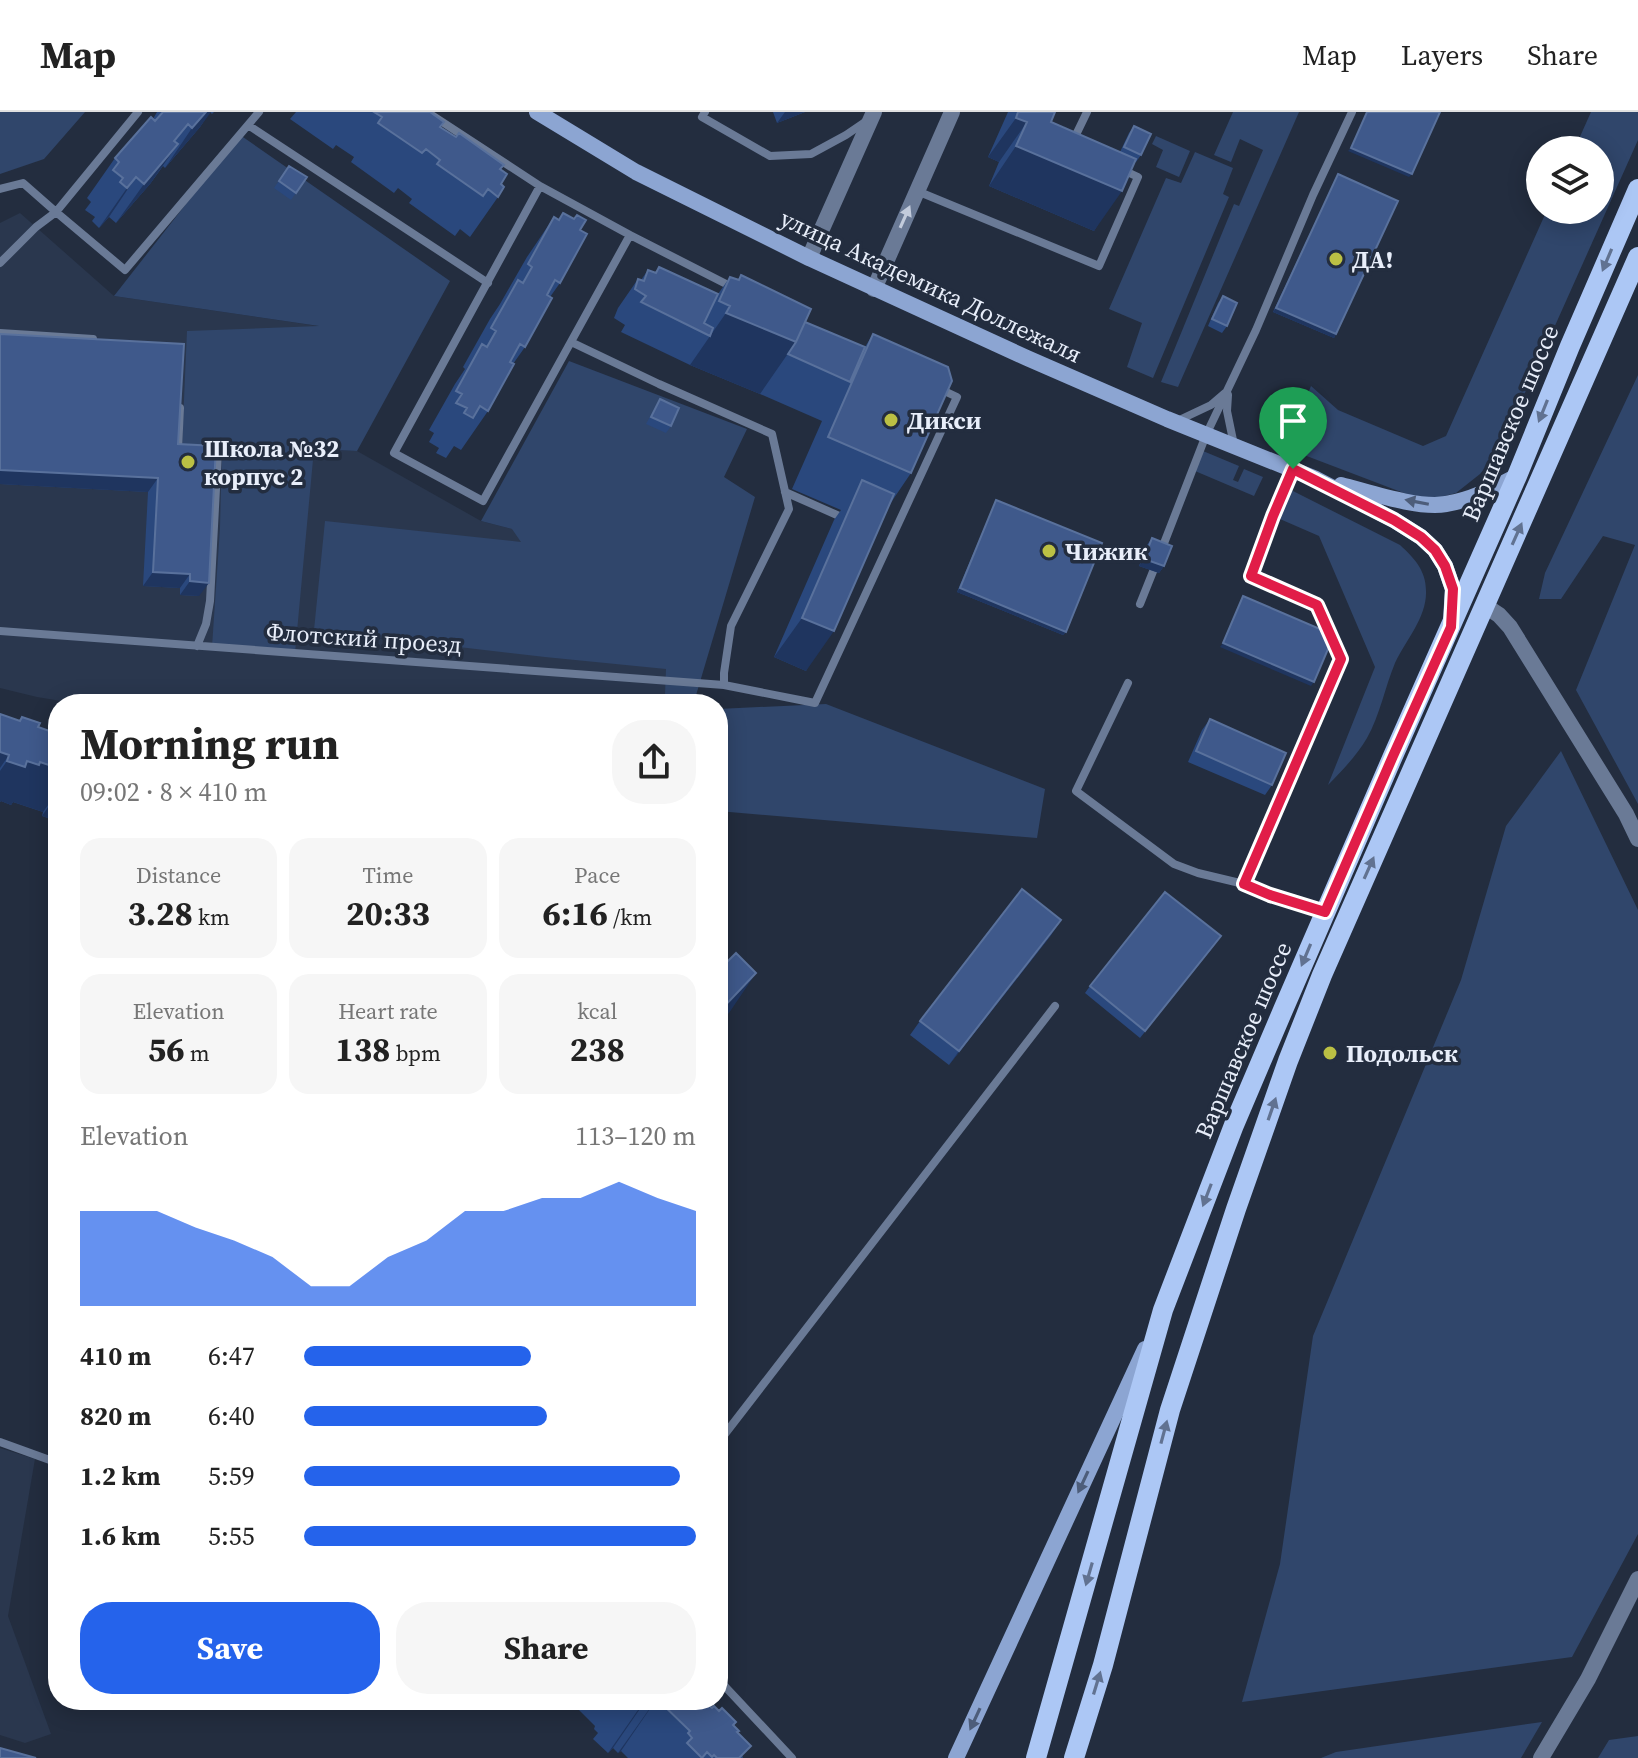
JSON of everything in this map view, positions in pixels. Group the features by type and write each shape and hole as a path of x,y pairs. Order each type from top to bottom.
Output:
{"main road":[{"name":"улица Академика Доллежаля","path":"537,112 636,172 874,289 1174,423 1316,479 1394,520 1421,537 1435,550 1445,566 1453,589 1451,627"},
{"name":"Варшавское шоссе","path":"1036,1758 1163,1310 1234,1125 1517,476 1638,189"},
{"name":"Варшавское шоссе","path":"1074,1758 1103,1665 1170,1410 1288,1061 1327,961 1638,257"},
{"name":"улица Академика Доллежаля","path":"1316,479 1426,505 1444,505 1480,496 1517,476"},
{"path":"956,1758 1163,1310"}],"street":[{"path":"874,289 952,112"},
{"path":"809,258 872,114"},
{"path":"1484,605 1510,627 1626,814 1638,839"},
{"path":"1541,1758 1588,1679 1638,1579"}],"lane":[{"path":"0,263 56,212 138,112"},
{"path":"0,189 23,183 125,270 259,112"},
{"path":"427,112 540,186 741,291"},
{"path":"693,112 704,114 770,156 811,154 846,135 872,114"},
{"path":"1084,153 1071,147 1087,112"},
{"path":"1140,604 1206,435 1352,112"},
{"path":"248,125 488,283"},
{"path":"917,191 1099,266 1138,177 1111,165"},
{"path":"540,186 394,453 483,501 630,235"},
{"path":"0,333 107,341"},
{"path":"571,342 772,434 789,509 731,626 724,685"},
{"path":"878,533 890,541 957,397 929,384"},
{"path":"1174,423 1211,405 1228,390"},
{"path":"1228,390 1227,411 1234,446"},
{"path":"181,392 178,449 218,451 210,601 206,624 197,646"},
{"path":"1244,884 1341,659 1317,605 1251,576 1293,469"},
{"path":"785,492 851,521"},
{"name":"Флотский проезд","path":"0,631 724,685 815,703 890,541"},
{"path":"1128,683 1076,791 1174,864 1325,912"},
{"path":"728,1430 1055,1006"},
{"path":"0,1442 48,1459"},
{"path":"728,1690 792,1758"}],"shaded area":[{"path":"0,112 85,112 44,159 0,174"},
{"path":"1233,112 1299,112 1178,387 1161,382 1234,204 1239,206 1263,150 1240,139 1231,162 1214,155"},
{"path":"1591,112 1638,112 1638,140 1614,194 1614,136 1580,136"},
{"path":"240,135 450,281 357,451 314,449 295,653 212,647 222,447 182,446 187,331 319,326 114,296"},
{"path":"1156,136 1190,151 1179,177 1156,167 1163,150 1152,144"},
{"path":"1195,152 1233,168 1223,194 1229,197 1153,378 1127,367 1142,323 1109,309 1166,178 1181,183"},
{"name":"Школа №32 корпус 2","path":"20,213 114,296 325,327 314,449 357,451 481,521 512,529 678,491 666,694 48,694 48,699 0,688 0,223"},
{"path":"1541,224 1600,224 1499,451 1480,474 1456,493 1430,500 1409,495 1304,455 1291,442 1285,428 1285,414 1290,397 1304,403 1311,386 1338,410 1423,446 1446,436"},
{"path":"569,361 747,429 724,477 755,497 696,694 665,694 666,669 314,630 325,521 521,542 512,529 481,521"},
{"path":"1638,375 1638,804 1576,690 1635,545 1603,536 1561,599 1539,599 1545,573"},
{"path":"1203,451 1239,466 1233,480 1238,482 1244,469 1263,477 1254,496 1195,471"},
{"path":"1289,489 1400,545 1418,565 1425,584 1423,610 1395,663 1372,729 1354,757 1328,785 1375,667 1319,536 1273,516"},
{"path":"826,704 1045,789 1037,838 728,812 728,709"},
{"path":"1561,751 1638,910 1638,1534 1572,1657 1242,1702 1280,1564 1313,1336 1461,980 1506,826"},
{"path":"0,1448 35,1459 8,1616 51,1734 25,1743 0,1735"},
{"path":"1542,1722 1521,1758 1321,1758 1336,1752"},
{"path":"1638,1736 1638,1758 1598,1758 1609,1740"}],"building":[{"path":"163,112 206,112 192,128 188,124 174,141 178,144 144,184 136,177 127,188 120,182 123,178 113,170 119,162 115,158 151,117 155,121"},
{"path":"374,112 430,112 444,122 440,127 456,137 459,133 504,165 500,169 507,174 498,197 488,189 483,196 437,164 440,160 426,149 422,153 378,123 382,117"},
{"path":"1018,112 1055,112 1051,122 1136,159 1122,191 1016,146 1027,122 1016,118"},
{"path":"1367,112 1440,112 1412,174 1351,148"},
{"path":"1134,126 1151,134 1141,155 1124,147"},
{"path":"289,166 307,177 296,193 279,181"},
{"path":"1338,174 1398,201 1336,334 1276,308"},
{"path":"563,213 574,219 577,215 586,220 580,230 587,234 560,283 555,280 547,295 552,298 525,347 520,344 510,362 514,364 488,411 480,406 473,418 464,413 467,408 456,403 462,394 456,391 482,344 487,347 496,331 491,328 518,280 523,283 532,267 528,264 554,217 559,220"},
{"path":"659,267 718,294 704,323 713,328 710,336 641,302 646,296 635,289 638,279 644,281 648,270 656,273"},
{"path":"741,275 811,309 796,342 726,313 730,306 719,301 730,277 739,280"},
{"path":"1223,296 1237,303 1227,326 1212,319"},
{"path":"805,322 865,347 850,382 788,354"},
{"name":"Школа №32 корпус 2","path":"0,334 184,344 178,444 216,446 209,583 190,581 190,574 153,572 158,478 0,470"},
{"path":"873,334 948,367 952,381 911,473 828,437"},
{"path":"660,399 679,408 671,426 651,417"},
{"path":"862,480 894,494 834,631 802,618"},
{"path":"996,500 1102,543 1066,632 960,588"},
{"path":"1152,538 1172,546 1164,566 1144,559"},
{"path":"1243,596 1334,635 1314,682 1223,643"},
{"path":"0,714 20,721 22,717 40,723 38,727 48,730 48,765 27,761 25,767 7,761 9,755 0,752"},
{"path":"1210,719 1286,753 1272,785 1196,751"},
{"path":"1022,889 1061,920 959,1051 920,1021"},
{"path":"1165,892 1221,936 1145,1031 1090,986"},
{"path":"736,953 756,973 728,1002 728,961"},
{"path":"668,1710 724,1710 736,1722 733,1725 737,1732 751,1746 739,1758 717,1758 707,1752 702,1758 687,1743 692,1738 688,1733 690,1731"},
{"path":"0,1748 36,1758 0,1758"}],"place":[{"name":"ДА!","path":"1336,259"},
{"name":"Дикси","path":"891,420"},
{"name":"Школа №32 корпус 2","path":"188,462"},
{"name":"Чижик","path":"1049,551"},
{"name":"Подольск","path":"1330,1053"}],"route":[{"path":"1293,469 1421,537 1435,550 1445,566 1453,589 1451,627 1325,912 1244,884 1341,659 1317,605 1251,576 1293,469"}]}
